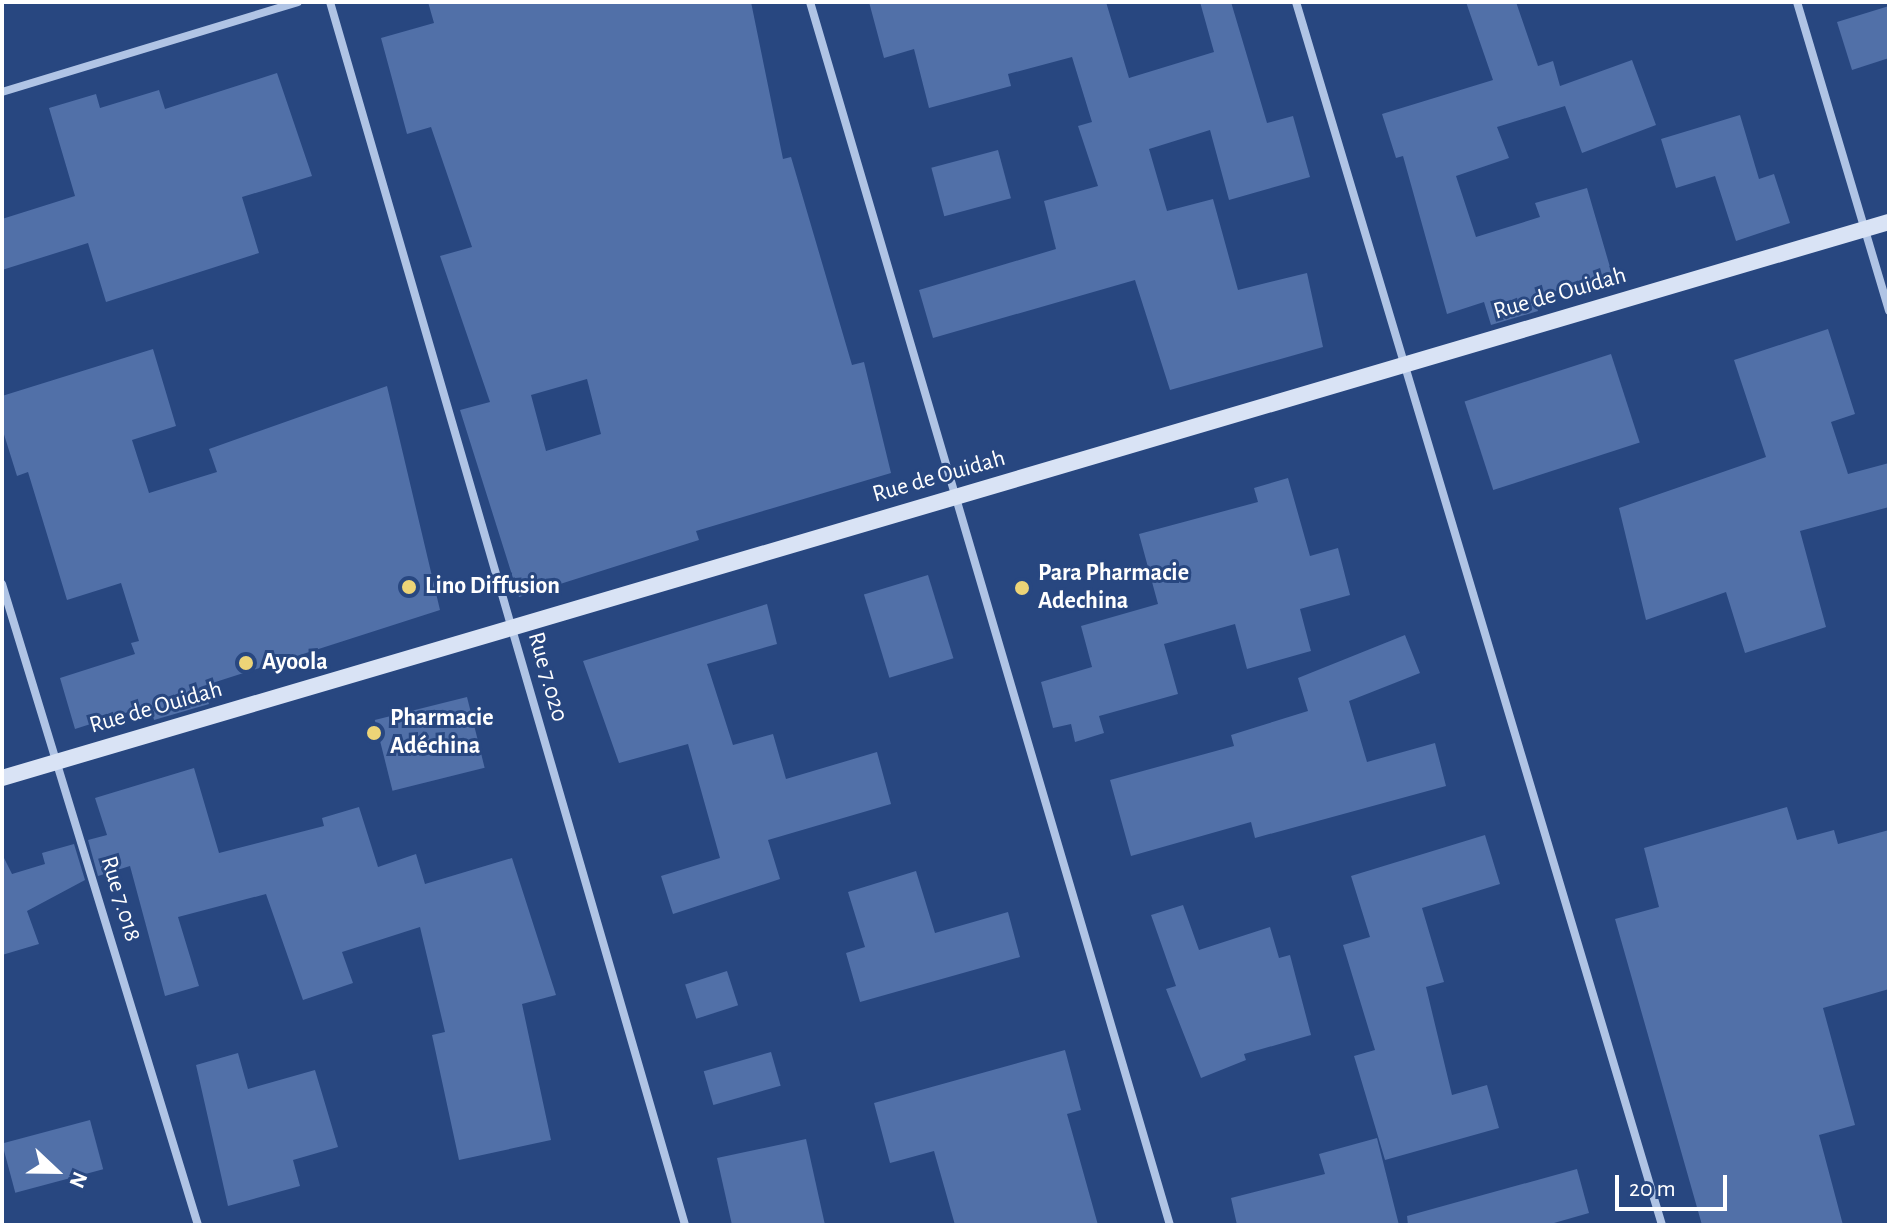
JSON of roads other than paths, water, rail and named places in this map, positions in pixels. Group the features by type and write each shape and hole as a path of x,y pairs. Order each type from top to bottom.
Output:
{"main road":[{"name":"Rue de Ouidah","path":"2,778 1889,222"}],"street":[{"path":"2,92 298,2"},
{"name":"Rue 7.020","path":"330,2 685,1225"},
{"path":"810,2 1170,1225"},
{"path":"1296,2 1662,1225"},
{"path":"1797,2 1889,311"},
{"name":"Rue 7.018","path":"2,584 198,1225"}],"place":[{"name":"Lino Diffusion","path":"409,587"},
{"name":"Para Pharmacie Adechina","path":"1022,588"},
{"name":"Ayoola","path":"246,663"},
{"name":"Pharmacie Adéchina","path":"374,733"}]}
